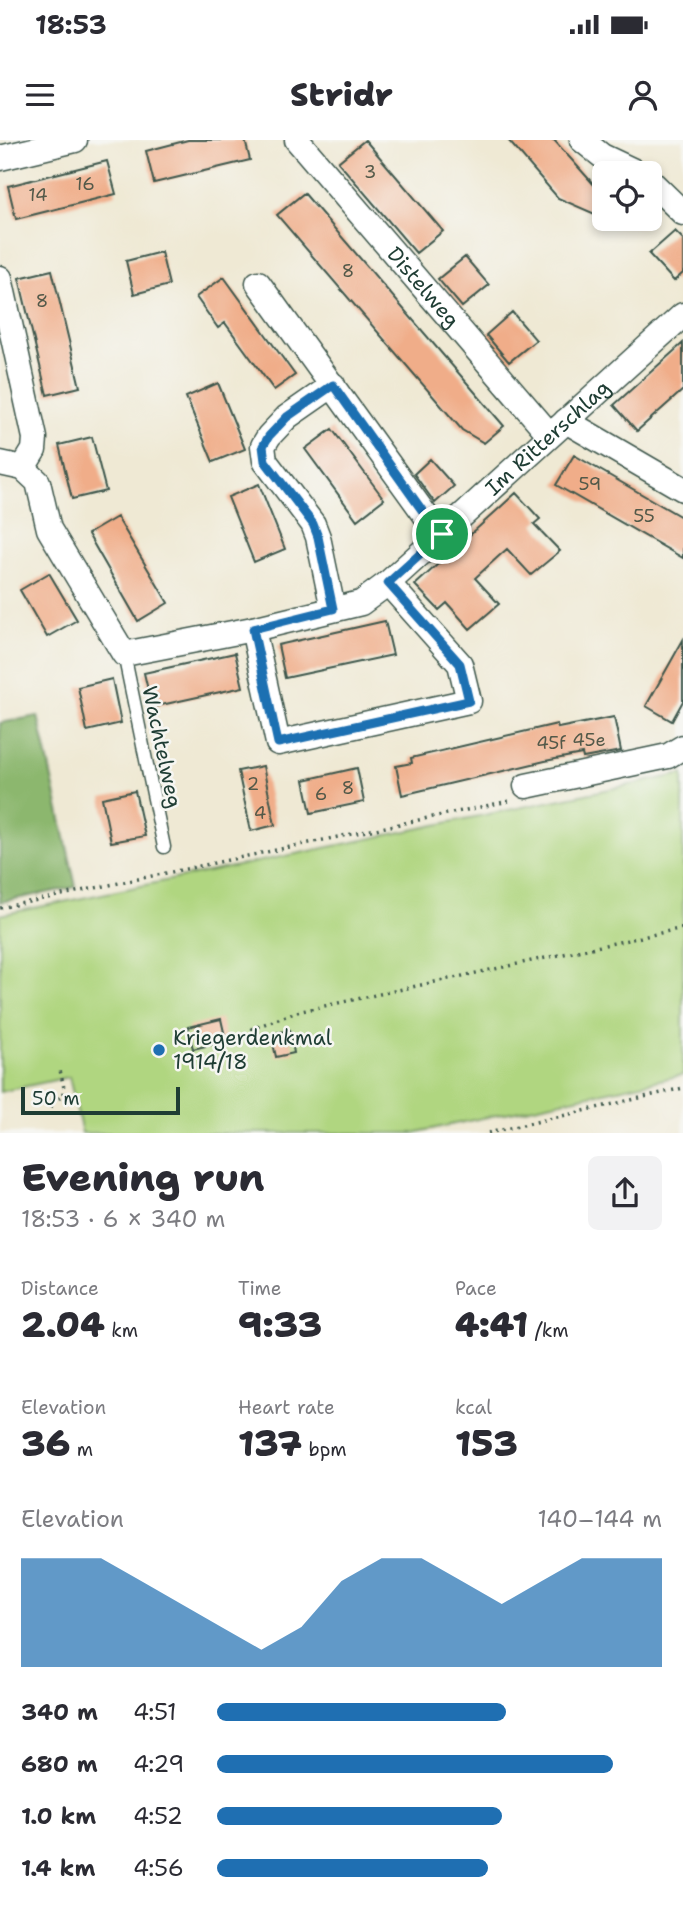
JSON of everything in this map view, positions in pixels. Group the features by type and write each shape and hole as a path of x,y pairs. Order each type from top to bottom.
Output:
{"street":[{"path":"0,158 75,140"},
{"name":"Distelweg","path":"297,140 558,428 683,489"},
{"path":"592,143 601,156 612,161"},
{"path":"662,193 683,213"},
{"path":"0,278 35,438 34,450 12,465 38,482 49,529 124,654"},
{"path":"258,283 429,520 442,534"},
{"name":"Im Ritterschlag","path":"124,654 253,629 361,603 388,583 683,315"},
{"path":"333,385 287,417 263,446 265,461 313,524 333,609"},
{"path":"253,629 278,743 469,701 460,664 388,583"},
{"path":"522,793 668,756 683,747"}],"lane":[{"name":"Wachtelweg","path":"124,654 164,847"}],"path":[{"path":"0,908 522,793"},
{"path":"251,1029 297,1012 683,928"},
{"path":"51,1108 53,1100 62,1097 65,1091 60,1070"},
{"path":"488,1133 683,1088"}],"green space":[{"path":"38,716 76,887 0,902 0,723"},
{"path":"683,774 683,1075 413,1133 82,1133 69,1077 0,1092 0,915"}],"building":[{"path":"188,140 245,140 250,160 154,183 146,151"},
{"path":"365,140 443,231 416,253 338,162"},
{"path":"508,140 554,140 592,183 592,213 558,198"},
{"path":"107,161 116,194 16,219 8,186"},
{"path":"304,193 504,426 484,443 462,430 277,215"},
{"path":"675,231 683,239 683,273 674,281 649,254"},
{"path":"161,252 169,285 134,294 126,261"},
{"path":"465,257 489,285 462,307 438,279"},
{"path":"52,270 80,387 47,395 19,278"},
{"path":"224,277 295,375 274,390 225,323 218,328 196,297"},
{"path":"512,312 536,340 509,362 486,335"},
{"path":"683,343 683,390 637,431 614,405"},
{"path":"218,383 245,449 213,462 186,397"},
{"path":"332,429 384,499 357,520 305,449"},
{"path":"92,437 106,491 72,499 59,445"},
{"path":"574,455 683,518 683,558 556,485"},
{"path":"430,459 454,486 435,503 414,474"},
{"path":"259,484 285,549 254,562 228,497"},
{"path":"516,493 540,519 534,524 560,551 531,575 507,549 475,578 499,604 470,629 447,603 439,610 415,585"},
{"path":"117,517 168,603 138,621 88,534"},
{"path":"49,573 77,620 47,637 20,590"},
{"path":"385,621 393,655 285,678 278,645"},
{"path":"683,640 683,701 672,721 646,706"},
{"path":"235,653 243,687 152,707 144,673"},
{"path":"112,679 121,723 87,731 78,687"},
{"path":"614,717 621,751 583,758 582,754 545,761 402,795 396,766 412,763 411,758 557,724 558,728"},
{"path":"263,766 275,825 251,831 238,771"},
{"path":"357,768 364,802 311,813 304,780"},
{"path":"135,791 145,836 111,842 102,798"},
{"path":"221,1019 226,1041 193,1049 188,1027"},
{"path":"290,1030 294,1053 276,1057 271,1034"}],"place":[{"name":"Kriegerdenkmal 1914/18","path":"159,1050"}],"route":[{"path":"333,385 429,520 442,534 388,583 460,664 469,701 278,743 253,629 333,609 313,524 265,461 263,446 269,436 287,417 333,385"}]}
